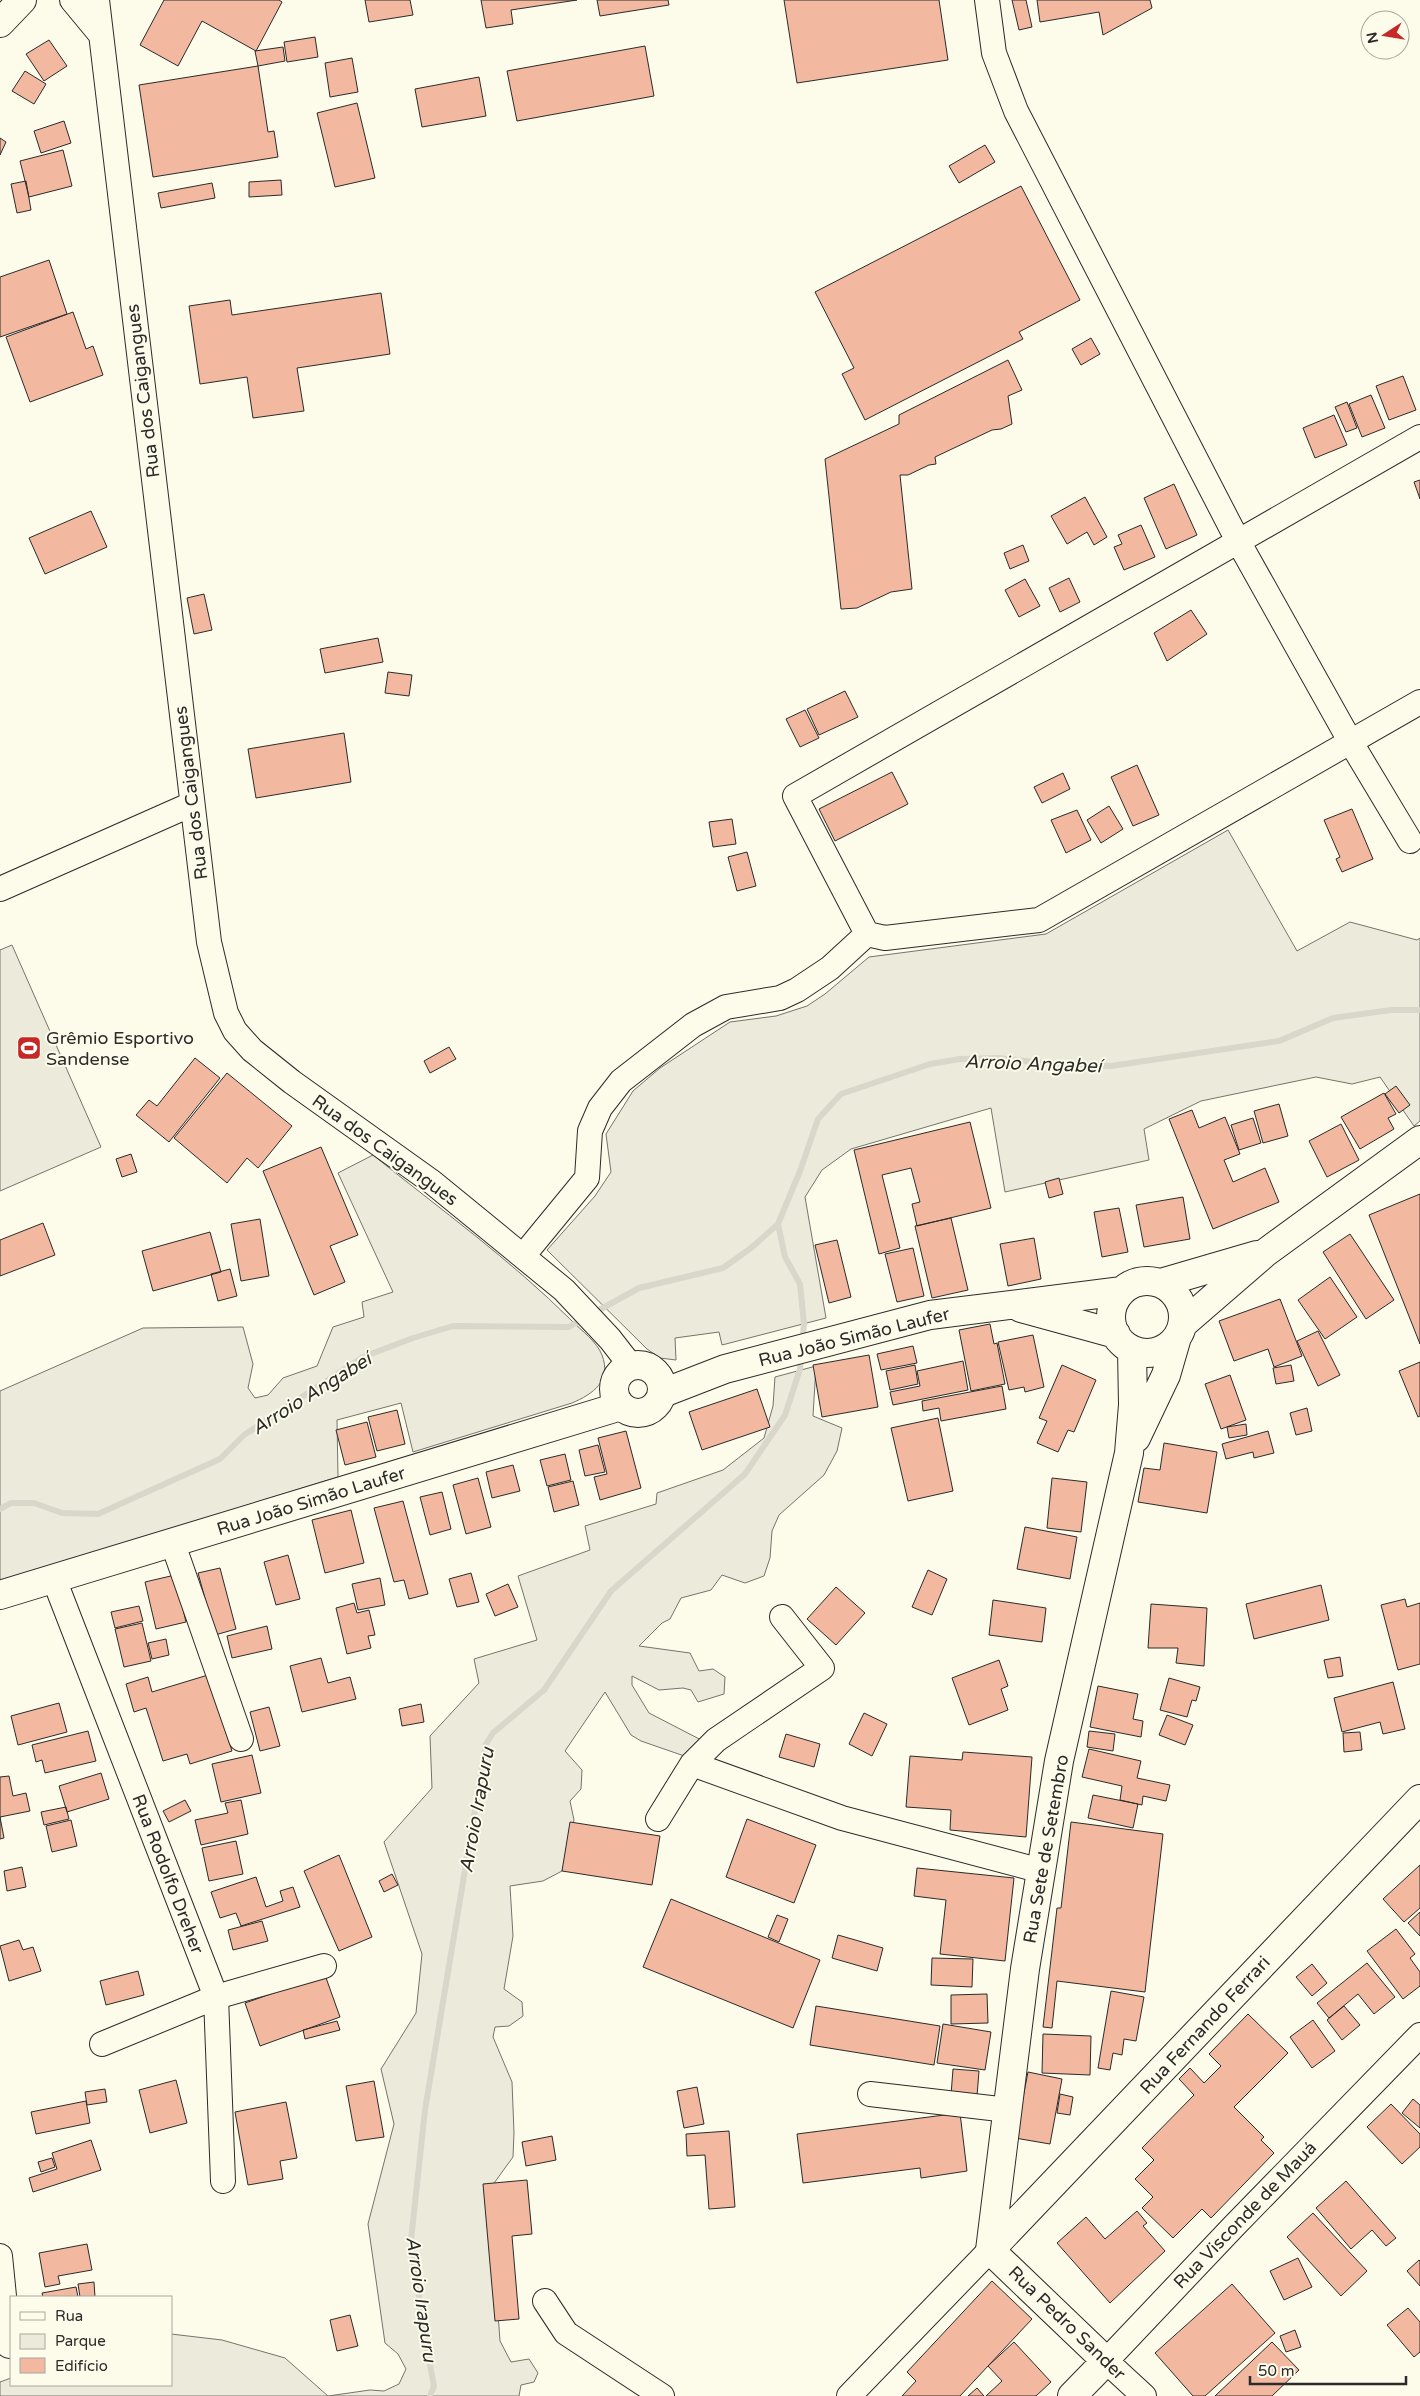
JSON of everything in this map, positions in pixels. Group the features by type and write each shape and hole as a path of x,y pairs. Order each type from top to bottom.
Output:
{"main road":[{"path":"0,23 22,0"},
{"path":"1265,1253 1160,1283 1140,1281 1122,1290 1115,1300 1112,1311 1112,1323 1124,1342 1143,1353 1168,1347 1180,1331 1265,1253 1420,1140"},
{"path":"1160,1283 1171,1290 1179,1299 1183,1312 1180,1331"},
{"name":"Rua João Simão Laufer","path":"660,1383 725,1369 930,1315 1122,1290"},
{"name":"Rua João Simão Laufer","path":"1013,1305 1124,1342"},
{"name":"Rua Sete de Setembro","path":"1130,1453 1160,1388 1180,1331"},
{"name":"Rua Sete de Setembro","path":"990,2250 1026,1969 1060,1761 1130,1453 1133,1406 1124,1342"},
{"path":"640,1364 650,1367 660,1383 659,1402 646,1412 630,1412 621,1406 616,1398 614,1388 616,1379 622,1370 631,1366 640,1364"},
{"name":"Rua João Simão Laufer","path":"0,1595 173,1544 621,1406"},
{"name":"Rua Fernando Ferrari","path":"990,2250 1420,1799"},
{"name":"Rua Pedro Sander","path":"990,2250 1106,2362"},
{"name":"Rua Visconde de Mauá","path":"1072,2396 1106,2362"}],"street":[{"path":"72,0 101,35"},
{"name":"Rua dos Caigangues","path":"97,0 209,942 219,991 226,1013 234,1031 252,1050 292,1082 432,1182 564,1290 610,1339 631,1366"},
{"path":"988,0 994,53 1016,110 1238,541 1350,741 1410,841"},
{"path":"1420,437 795,796 867,934 885,938 1039,920 1420,702"},
{"path":"0,889 192,804"},
{"path":"523,1256 587,1178 590,1131 600,1108 621,1081 693,1025 726,1007 780,998 798,990 830,968 867,934"},
{"path":"173,1544 241,1739"},
{"name":"Rua Rodolfo Dreher","path":"54,1579 216,1997 223,2181"},
{"path":"658,1818 699,1766 716,1740 822,1668 782,1617"},
{"path":"699,1766 842,1818 1042,1871"},
{"path":"102,2044 216,1997 324,1966"},
{"name":"Rua Visconde de Mauá","path":"1106,2362 1240,2220 1420,2035"},
{"path":"870,2094 1008,2110"},
{"path":"849,2396 990,2250"},
{"path":"0,2256 9,2346"},
{"path":"545,2301 566,2333 662,2396"},
{"name":"Rua Pedro Sander","path":"1106,2362 1144,2396"}],"green space":[{"path":"1228,830 1297,951 1350,922 1417,940 1420,938 1420,1121 1414,1126 1380,1077 1352,1084 1316,1077 1201,1101 1144,1129 1149,1160 1005,1192 991,1108 851,1149 822,1170 805,1197 826,1318 722,1345 719,1332 675,1338 676,1360 660,1358 647,1349 547,1250 595,1196 611,1172 606,1134 633,1091 660,1068 730,1022 776,1016 807,1006 825,994 869,957 1046,934"},
{"name":"Grêmio Esportivo Sandense","path":"12,945 101,1147 0,1191 0,950"},
{"path":"373,1155 525,1277 588,1336 602,1355 604,1372 599,1385 587,1395 572,1403 413,1452 401,1403 337,1420 338,1477 0,1582 0,1391 143,1328 243,1327 253,1364 248,1388 255,1398 268,1395 283,1378 317,1366 333,1327 364,1317 362,1302 393,1292 338,1173"},
{"path":"816,1366 813,1416 842,1428 837,1451 824,1475 779,1515 772,1531 770,1558 764,1576 745,1583 722,1575 711,1590 681,1598 670,1619 662,1623 639,1646 690,1653 699,1671 713,1669 725,1677 724,1694 698,1702 691,1690 683,1688 659,1690 632,1676 632,1685 649,1713 709,1744 693,1759 641,1741 631,1735 605,1692 565,1751 582,1770 581,1789 570,1801 574,1820 562,1871 543,1881 510,1886 513,1936 504,1989 522,2002 523,2016 509,2026 495,2027 493,2037 512,2082 514,2133 513,2157 489,2190 500,2341 511,2362 529,2359 538,2373 534,2382 521,2385 519,2396 328,2396 370,2390 384,2391 399,2384 406,2369 398,2354 385,2343 368,2224 394,2124 381,2069 416,2013 422,1954 384,1842 432,1788 430,1736 479,1683 474,1659 537,1640 518,1576 590,1550 585,1526 656,1504 657,1493 723,1470 764,1438 773,1406 775,1377"},
{"path":"172,2334 222,2340 285,2358 328,2396 0,2396 0,2382 10,2378 10,2386 172,2386"}],"building":[{"path":"164,0 279,0 282,2 256,51 202,21 178,66 140,45"},
{"path":"365,0 410,0 413,15 369,22"},
{"path":"481,0 577,0 511,10 513,24 486,28"},
{"path":"597,0 668,0 669,5 600,16"},
{"path":"784,0 939,0 948,60 797,83"},
{"path":"1012,0 1026,0 1032,27 1019,30"},
{"path":"1037,0 1150,0 1152,8 1103,35 1099,12 1040,22"},
{"path":"315,37 318,57 287,62 284,42"},
{"path":"49,40 67,66 44,81 26,54"},
{"path":"645,46 654,96 517,121 507,71"},
{"path":"283,47 285,61 258,66 255,51"},
{"path":"352,58 358,92 330,97 325,63"},
{"path":"258,66 268,132 274,131 278,157 153,177 139,85"},
{"path":"25,71 46,84 34,104 12,91"},
{"path":"479,77 486,116 422,127 415,89"},
{"path":"357,103 375,178 335,187 317,113"},
{"path":"64,121 71,143 41,153 34,131"},
{"path":"0,138 6,142 0,155"},
{"path":"985,145 995,162 959,183 949,166"},
{"path":"63,150 72,186 29,197 20,161"},
{"path":"281,180 282,195 249,197 249,182"},
{"path":"26,181 31,210 17,213 11,184"},
{"path":"212,183 215,198 161,208 158,193"},
{"path":"1021,186 1080,300 1019,332 1023,339 865,420 842,374 854,368 815,292"},
{"path":"49,260 67,314 0,337 0,277"},
{"path":"381,293 390,354 297,368 304,411 253,418 247,377 200,384 189,306 230,300 232,315"},
{"path":"73,312 86,349 93,346 103,375 30,402 6,337"},
{"path":"1091,338 1100,354 1081,365 1072,349"},
{"path":"1008,360 1022,390 1008,396 1012,424 1001,429 992,430 935,457 936,464 929,465 908,475 900,475 912,589 891,592 857,608 841,609 825,459 899,424 899,415"},
{"path":"1403,376 1416,410 1389,420 1376,386"},
{"path":"1371,395 1385,428 1362,437 1349,404"},
{"path":"1347,402 1357,428 1346,432 1335,407"},
{"path":"1334,415 1347,445 1315,458 1303,428"},
{"path":"1420,480 1420,499 1414,482"},
{"path":"1174,484 1197,535 1166,549 1144,498"},
{"path":"1085,497 1107,537 1094,545 1087,532 1067,544 1051,516"},
{"path":"91,511 107,547 45,574 29,538"},
{"path":"1141,525 1155,557 1124,570 1114,547 1122,544 1118,535"},
{"path":"1023,545 1029,561 1010,569 1004,553"},
{"path":"1069,578 1080,602 1060,612 1049,588"},
{"path":"1025,579 1040,606 1019,617 1005,590"},
{"path":"204,594 212,630 194,634 187,598"},
{"path":"1191,610 1207,634 1167,661 1154,633"},
{"path":"378,638 383,662 325,673 320,649"},
{"path":"388,672 412,675 409,696 385,693"},
{"path":"845,691 858,717 819,735 807,709"},
{"path":"805,710 819,738 800,747 786,719"},
{"path":"344,733 351,782 256,798 248,749"},
{"path":"1137,765 1159,815 1133,826 1111,777"},
{"path":"892,772 908,804 835,841 819,809"},
{"path":"1063,773 1070,789 1042,803 1034,787"},
{"path":"1109,806 1123,829 1101,843 1087,820"},
{"path":"1352,809 1373,859 1342,872 1336,859 1340,857 1324,820"},
{"path":"1077,810 1091,840 1066,853 1051,820"},
{"path":"732,819 736,844 713,847 709,822"},
{"path":"747,852 756,886 737,891 728,857"},
{"path":"449,1047 456,1059 430,1073 424,1061"},
{"path":"195,1058 220,1078 169,1142 136,1115 149,1100 157,1106"},
{"path":"227,1073 292,1126 258,1168 247,1158 227,1183 174,1138"},
{"path":"1396,1086 1410,1105 1399,1113 1385,1094"},
{"path":"1384,1093 1396,1114 1388,1118 1394,1129 1360,1149 1341,1117"},
{"path":"1279,1104 1288,1136 1263,1143 1254,1111"},
{"path":"1192,1110 1199,1128 1225,1117 1240,1154 1224,1160 1233,1182 1265,1168 1279,1202 1213,1229 1169,1119"},
{"path":"1253,1118 1261,1143 1239,1150 1231,1125"},
{"path":"970,1122 991,1208 917,1226 912,1204 920,1202 911,1168 882,1175 900,1248 879,1254 854,1150"},
{"path":"1341,1124 1359,1160 1327,1177 1309,1141"},
{"path":"321,1147 358,1235 330,1246 345,1282 314,1295 263,1171"},
{"path":"131,1154 137,1172 122,1177 116,1159"},
{"path":"1059,1178 1063,1194 1049,1198 1045,1182"},
{"path":"1420,1194 1420,1344 1369,1215"},
{"path":"1183,1197 1190,1239 1144,1247 1136,1205"},
{"path":"1119,1208 1128,1252 1102,1257 1094,1212"},
{"path":"951,1218 968,1290 932,1298 915,1226"},
{"path":"260,1219 269,1276 241,1281 231,1224"},
{"path":"43,1223 55,1255 0,1276 0,1240"},
{"path":"210,1232 221,1272 153,1291 142,1251"},
{"path":"1350,1234 1394,1300 1366,1319 1323,1252"},
{"path":"1034,1238 1041,1279 1008,1286 1000,1244"},
{"path":"837,1240 851,1297 829,1303 815,1245"},
{"path":"913,1248 924,1296 897,1302 885,1254"},
{"path":"230,1269 237,1296 218,1301 211,1274"},
{"path":"1330,1277 1357,1317 1325,1339 1298,1300"},
{"path":"1280,1299 1302,1356 1274,1367 1268,1349 1234,1361 1219,1321"},
{"path":"990,1324 994,1344 997,1343 1005,1384 971,1391 959,1330"},
{"path":"1318,1331 1340,1375 1318,1386 1297,1341"},
{"path":"1033,1335 1044,1387 1025,1392 1024,1387 1009,1390 998,1342"},
{"path":"913,1346 917,1363 881,1370 877,1354"},
{"path":"869,1355 878,1407 822,1417 813,1365"},
{"path":"963,1361 968,1390 893,1405 890,1392 920,1386 917,1371"},
{"path":"1420,1362 1420,1416 1418,1417 1399,1371"},
{"path":"915,1365 918,1384 890,1390 886,1371"},
{"path":"1062,1365 1096,1380 1074,1432 1068,1430 1058,1452 1037,1443 1047,1421 1039,1418"},
{"path":"1291,1365 1294,1381 1276,1384 1273,1368"},
{"path":"1230,1375 1246,1420 1221,1429 1205,1384"},
{"path":"1002,1386 1006,1409 941,1421 939,1408 923,1411 922,1401"},
{"path":"757,1389 770,1427 702,1450 689,1412"},
{"path":"1307,1408 1312,1431 1296,1435 1290,1413"},
{"path":"397,1410 405,1444 377,1451 368,1417"},
{"path":"938,1418 953,1491 908,1501 891,1428"},
{"path":"367,1422 376,1457 345,1465 336,1430"},
{"path":"1246,1424 1247,1435 1229,1438 1227,1427"},
{"path":"626,1431 641,1488 600,1500 594,1477 607,1474 598,1438"},
{"path":"1268,1431 1274,1453 1254,1458 1253,1452 1226,1459 1222,1444"},
{"path":"1164,1443 1217,1452 1207,1513 1138,1502 1144,1468 1160,1470"},
{"path":"598,1445 605,1472 585,1476 579,1450"},
{"path":"565,1454 571,1480 547,1486 540,1460"},
{"path":"513,1465 520,1491 492,1498 486,1472"},
{"path":"478,1478 491,1527 466,1534 453,1485"},
{"path":"1052,1478 1087,1482 1081,1532 1047,1528"},
{"path":"573,1481 579,1505 554,1512 548,1487"},
{"path":"442,1492 451,1529 430,1535 420,1497"},
{"path":"403,1501 428,1594 409,1599 404,1580 394,1582 374,1508"},
{"path":"351,1510 364,1563 325,1573 312,1520"},
{"path":"1025,1527 1077,1537 1070,1579 1017,1569"},
{"path":"288,1555 300,1599 276,1605 264,1562"},
{"path":"220,1568 236,1629 215,1635 198,1573"},
{"path":"928,1570 947,1579 932,1615 912,1607"},
{"path":"471,1573 479,1602 457,1607 449,1579"},
{"path":"175,1575 186,1622 156,1629 145,1582"},
{"path":"380,1578 385,1605 358,1610 352,1584"},
{"path":"508,1584 518,1607 495,1616 486,1594"},
{"path":"1321,1585 1329,1620 1254,1639 1246,1604"},
{"path":"836,1587 865,1613 836,1645 807,1619"},
{"path":"1405,1599 1407,1607 1420,1603 1420,1664 1398,1670 1381,1605"},
{"path":"993,1600 1046,1608 1042,1642 989,1635"},
{"path":"354,1603 357,1613 369,1610 375,1635 368,1636 371,1648 347,1654 336,1608"},
{"path":"1151,1604 1207,1608 1204,1666 1176,1663 1178,1648 1148,1648"},
{"path":"139,1606 143,1621 115,1628 111,1612"},
{"path":"142,1623 151,1661 124,1667 115,1629"},
{"path":"267,1626 272,1649 232,1658 227,1636"},
{"path":"166,1639 169,1655 152,1659 148,1643"},
{"path":"1340,1657 1343,1676 1328,1678 1324,1660"},
{"path":"321,1658 328,1683 350,1677 356,1699 302,1712 290,1666"},
{"path":"999,1660 1008,1686 1001,1689 1008,1710 969,1725 952,1678"},
{"path":"208,1675 232,1751 190,1764 187,1754 163,1761 146,1708 134,1712 126,1684 148,1677 152,1692"},
{"path":"1169,1678 1200,1687 1196,1701 1192,1700 1187,1717 1160,1710"},
{"path":"1393,1682 1405,1729 1383,1734 1380,1722 1342,1732 1334,1698"},
{"path":"1098,1686 1138,1694 1133,1719 1143,1721 1141,1737 1090,1727"},
{"path":"59,1703 67,1732 18,1745 11,1716"},
{"path":"421,1704 424,1722 402,1726 399,1709"},
{"path":"269,1707 280,1746 260,1751 250,1712"},
{"path":"864,1713 887,1724 872,1756 849,1744"},
{"path":"1167,1715 1193,1725 1185,1745 1159,1735"},
{"path":"88,1731 96,1761 45,1773 42,1760 36,1762 32,1745"},
{"path":"1089,1731 1115,1734 1113,1751 1087,1747"},
{"path":"1360,1732 1362,1750 1344,1752 1343,1733"},
{"path":"786,1734 820,1744 814,1767 779,1757"},
{"path":"1089,1749 1141,1761 1137,1778 1170,1785 1166,1801 1143,1796 1142,1805 1120,1800 1122,1786 1082,1777"},
{"path":"963,1752 1032,1757 1026,1837 950,1830 951,1810 906,1807 910,1756 962,1760"},
{"path":"252,1755 261,1793 221,1802 212,1764"},
{"path":"101,1773 109,1799 67,1812 59,1786"},
{"path":"9,1776 13,1796 26,1793 30,1811 0,1817 0,1777"},
{"path":"1093,1795 1138,1804 1133,1828 1088,1818"},
{"path":"185,1800 191,1811 169,1822 163,1811"},
{"path":"241,1800 248,1834 201,1845 195,1820 228,1813 225,1803"},
{"path":"66,1807 69,1819 44,1825 41,1812"},
{"path":"0,1817 4,1838 0,1839"},
{"path":"747,1819 816,1845 794,1903 726,1877"},
{"path":"71,1820 77,1846 52,1852 46,1826"},
{"path":"570,1822 660,1836 652,1885 562,1871"},
{"path":"1071,1822 1163,1834 1145,1992 1057,1981 1052,2028 1043,2027 1057,1908 1061,1908"},
{"path":"236,1841 243,1874 209,1881 202,1848"},
{"path":"339,1855 372,1937 339,1951 304,1871"},
{"path":"1420,1865 1420,1908 1404,1922 1383,1899"},
{"path":"22,1867 26,1887 7,1891 4,1871"},
{"path":"917,1868 1014,1878 1005,1961 940,1954 946,1900 914,1896"},
{"path":"392,1874 398,1885 384,1892 379,1881"},
{"path":"256,1877 266,1907 283,1901 280,1891 293,1887 300,1907 241,1926 236,1913 220,1918 211,1892"},
{"path":"671,1899 820,1960 793,2028 643,1967"},
{"path":"1420,1912 1420,1936 1408,1923"},
{"path":"777,1915 788,1919 779,1942 768,1937"},
{"path":"262,1921 268,1941 233,1950 228,1930"},
{"path":"1396,1929 1415,1954 1410,1958 1420,1972 1420,1986 1403,1999 1367,1951"},
{"path":"838,1935 883,1948 877,1971 832,1958"},
{"path":"19,1940 23,1950 33,1947 41,1971 9,1981 0,1946"},
{"path":"932,1958 973,1959 972,1987 931,1985"},
{"path":"1367,1963 1395,1997 1374,2014 1358,1994 1329,2018 1317,2003"},
{"path":"1312,1964 1327,1983 1312,1996 1296,1977"},
{"path":"138,1971 144,1995 106,2005 100,1981"},
{"path":"325,1975 340,2017 260,2046 245,2003"},
{"path":"1111,1991 1144,1997 1136,2041 1124,2039 1122,2055 1113,2053 1110,2070 1098,2068"},
{"path":"987,1994 988,2023 951,2024 951,1995"},
{"path":"816,2006 940,2026 934,2065 810,2045"},
{"path":"1344,2006 1360,2025 1342,2040 1327,2020"},
{"path":"1248,2014 1288,2053 1234,2107 1264,2137 1261,2140 1274,2153 1211,2218 1202,2209 1173,2238 1142,2208 1153,2197 1135,2179 1154,2160 1142,2148 1194,2095 1179,2079 1190,2068 1204,2083 1221,2066 1209,2054"},
{"path":"1313,2020 1335,2051 1312,2068 1290,2037"},
{"path":"337,2021 340,2030 305,2039 303,2030"},
{"path":"943,2024 991,2032 985,2070 937,2063"},
{"path":"1043,2034 1091,2036 1090,2075 1042,2073"},
{"path":"953,2069 979,2071 977,2096 951,2095"},
{"path":"1028,2072 1062,2079 1050,2144 1015,2138"},
{"path":"176,2080 187,2123 150,2133 139,2090"},
{"path":"374,2081 384,2137 356,2141 346,2086"},
{"path":"697,2087 704,2124 684,2128 677,2091"},
{"path":"105,2089 107,2102 87,2105 85,2092"},
{"path":"1060,2094 1073,2097 1070,2115 1057,2113"},
{"path":"1413,2099 1420,2105 1420,2128 1402,2113"},
{"path":"86,2101 90,2123 36,2134 31,2112"},
{"path":"286,2102 297,2158 280,2161 283,2179 248,2185 235,2112"},
{"path":"1391,2104 1420,2134 1420,2147 1402,2164 1367,2127"},
{"path":"960,2113 967,2171 921,2178 920,2168 803,2183 797,2134"},
{"path":"729,2131 735,2207 709,2209 705,2155 687,2156 686,2134"},
{"path":"552,2136 556,2160 526,2166 522,2142"},
{"path":"91,2140 101,2170 33,2192 29,2178 57,2169 52,2153"},
{"path":"52,2158 55,2167 41,2172 38,2162"},
{"path":"527,2180 532,2234 512,2236 519,2319 495,2321 483,2184"},
{"path":"1346,2181 1396,2238 1386,2246 1372,2230 1351,2249 1316,2208"},
{"path":"1137,2211 1147,2223 1143,2226 1165,2251 1110,2303 1057,2243 1086,2217 1105,2239"},
{"path":"1313,2213 1367,2271 1341,2296 1287,2237"},
{"path":"87,2244 92,2270 58,2276 60,2284 45,2287 39,2253"},
{"path":"1298,2258 1312,2287 1284,2300 1270,2271"},
{"path":"1420,2261 1420,2286 1407,2271"},
{"path":"992,2281 1032,2319 960,2396 902,2396 916,2381 907,2372"},
{"path":"94,2282 95,2296 80,2296 78,2284"},
{"path":"1232,2284 1275,2333 1205,2396 1193,2396 1155,2353"},
{"path":"76,2287 78,2296 43,2296 42,2293"},
{"path":"1408,2308 1420,2322 1420,2352 1414,2357 1387,2325"},
{"path":"350,2315 358,2346 337,2351 330,2320"},
{"path":"1295,2330 1301,2347 1286,2352 1280,2336"},
{"path":"1014,2342 1051,2382 1036,2396 986,2396 1002,2381 988,2366"},
{"path":"1272,2342 1299,2370 1272,2396 1215,2396"},
{"path":"977,2388 984,2396 968,2396"}],"waterway":[{"name":"Arroio Angabeí","path":"592,1314 639,1288 723,1268 751,1248 778,1224 800,1171 818,1119 841,1094 930,1064 960,1059 999,1058 1043,1063 1111,1066 1279,1041 1333,1018 1391,1010 1420,1010"},
{"name":"Arroio Irapuru","path":"778,1224 785,1257 800,1284 804,1324 802,1343"},
{"name":"Arroio Angabeí","path":"0,1509 11,1503 34,1503 62,1513 98,1514 220,1459 244,1435 363,1357 413,1338 453,1326 569,1327 583,1319"},
{"name":"Arroio Irapuru","path":"430,2396 434,2386 424,2333 411,2240 425,2110 486,1744 493,1733 544,1690 611,1591 745,1474 785,1415 800,1369 801,1355"}],"place":[{"name":"Grêmio Esportivo Sandense","path":"29,1048"}]}
